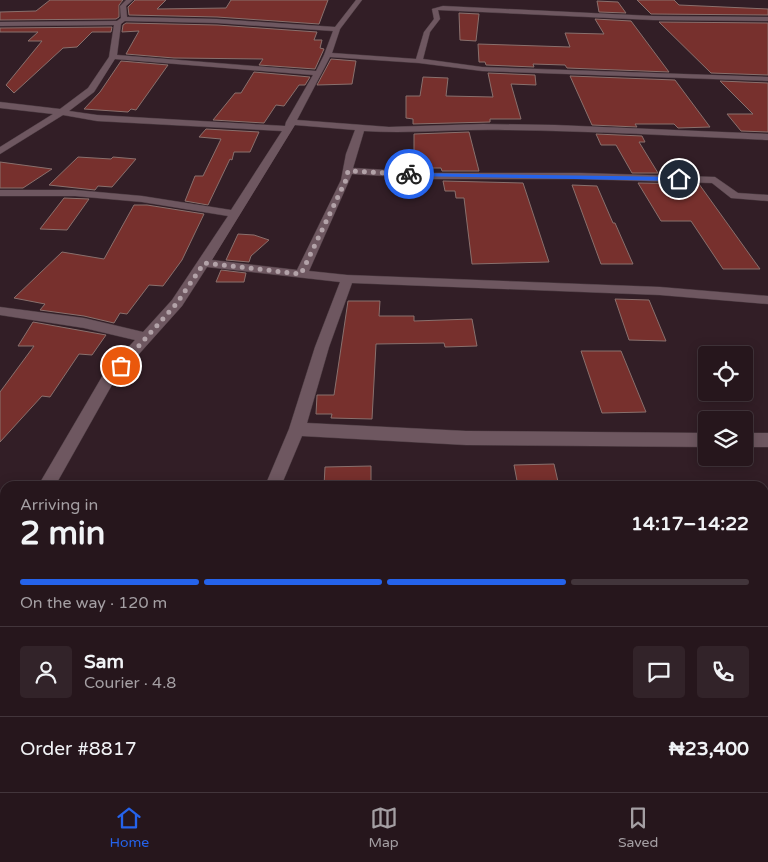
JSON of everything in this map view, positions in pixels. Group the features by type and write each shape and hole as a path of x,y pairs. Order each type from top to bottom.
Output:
{"street":[{"path":"0,151 62,112 91,90 113,57 123,6 130,0"},
{"path":"49,481 108,379 177,303 204,263 289,125 328,55 337,29 359,0"},
{"path":"419,61 427,32 437,19 435,9 438,8 440,0"},
{"path":"438,8 652,18 768,19"},
{"path":"0,24 217,21 337,29"},
{"path":"328,55 419,61 482,69 768,80"},
{"path":"113,57 163,59 226,67 317,73"},
{"path":"0,106 62,112 97,118 360,129 555,128 768,137"},
{"path":"301,274 346,180 351,154 360,129"},
{"path":"348,171 435,176 580,176 715,180 735,196 768,198"},
{"path":"0,193 75,194 133,198 235,214"},
{"path":"204,263 347,279 660,290 768,300"},
{"path":"275,481 297,429 322,347 347,279"},
{"path":"0,311 84,322 147,338"},
{"path":"297,429 466,438 698,440"},
{"path":"753,440 768,440"}],"building":[{"path":"50,0 123,0 119,5 119,17 116,19 0,20 0,12 36,11"},
{"path":"135,0 166,0 157,9 226,8 231,0 328,0 319,24 217,17 129,15 128,7"},
{"path":"637,0 674,0 679,5 768,9 768,15 651,14"},
{"path":"597,1 618,2 626,13 599,12"},
{"path":"459,13 479,14 476,41 460,40"},
{"path":"595,19 631,21 669,72 567,68 565,65 533,64 534,67 486,65 485,62 479,62 478,44 570,47 565,33 604,34"},
{"path":"659,22 768,23 768,75 711,73"},
{"path":"126,23 217,25 317,32 314,40 322,40 320,48 324,49 315,69 259,65 263,59 174,58 126,54 139,31 122,32 123,25"},
{"path":"112,27 111,32 92,32 77,47 63,48 14,93 6,85 42,41 28,41 38,32 0,32 0,28"},
{"path":"331,59 356,61 352,84 317,85"},
{"path":"121,61 168,65 136,110 131,109 128,112 84,109 100,92"},
{"path":"254,72 310,77 305,85 299,85 284,106 276,105 264,123 213,120 235,93 241,93"},
{"path":"488,73 535,75 536,85 511,84 521,119 490,119 490,122 413,124 413,119 406,118 406,96 420,96 423,77 448,78 446,96 493,97"},
{"path":"570,76 675,80 710,127 678,128 674,124 635,124 637,127 592,125"},
{"path":"720,81 768,83 768,132 741,131 727,114 753,114"},
{"path":"206,129 259,132 250,152 234,152 232,160 230,159 208,205 185,201 195,176 203,176 221,139 199,137"},
{"path":"469,132 479,171 442,171 441,168 414,168 414,134"},
{"path":"596,134 642,136 645,142 639,142 658,173 632,173 616,145 601,145"},
{"path":"78,157 136,159 112,187 98,186 95,190 49,185"},
{"path":"0,162 52,169 23,188 0,188"},
{"path":"443,181 523,183 549,262 472,264 464,198 456,198 455,191 445,191"},
{"path":"638,183 699,184 760,269 723,269 691,221 661,221"},
{"path":"572,185 597,186 633,264 601,264"},
{"path":"64,198 89,199 67,230 40,229"},
{"path":"134,205 147,205 204,214 182,260 163,286 149,285 127,314 120,313 114,323 84,316 40,310 45,304 14,298 62,252 104,259"},
{"path":"238,234 254,235 269,240 251,256 249,262 226,260"},
{"path":"221,270 246,273 244,282 216,282"},
{"path":"615,299 649,300 666,341 629,340"},
{"path":"348,301 380,301 379,316 414,316 414,321 472,319 477,346 445,347 444,343 376,344 372,419 331,418 332,414 316,414 317,395 334,395"},
{"path":"33,322 106,335 92,355 79,354 50,397 42,396 0,442 0,392 34,346 18,346"},
{"path":"581,351 621,351 646,412 602,413"},
{"path":"554,464 558,481 517,481 514,465"},
{"path":"371,466 371,481 324,481 325,467"}],"way so far":[{"path":"121,366 177,303 204,263 301,274 346,180 348,171 409,174"}],"route":[{"path":"409,174 435,176 580,176 679,179"}]}
